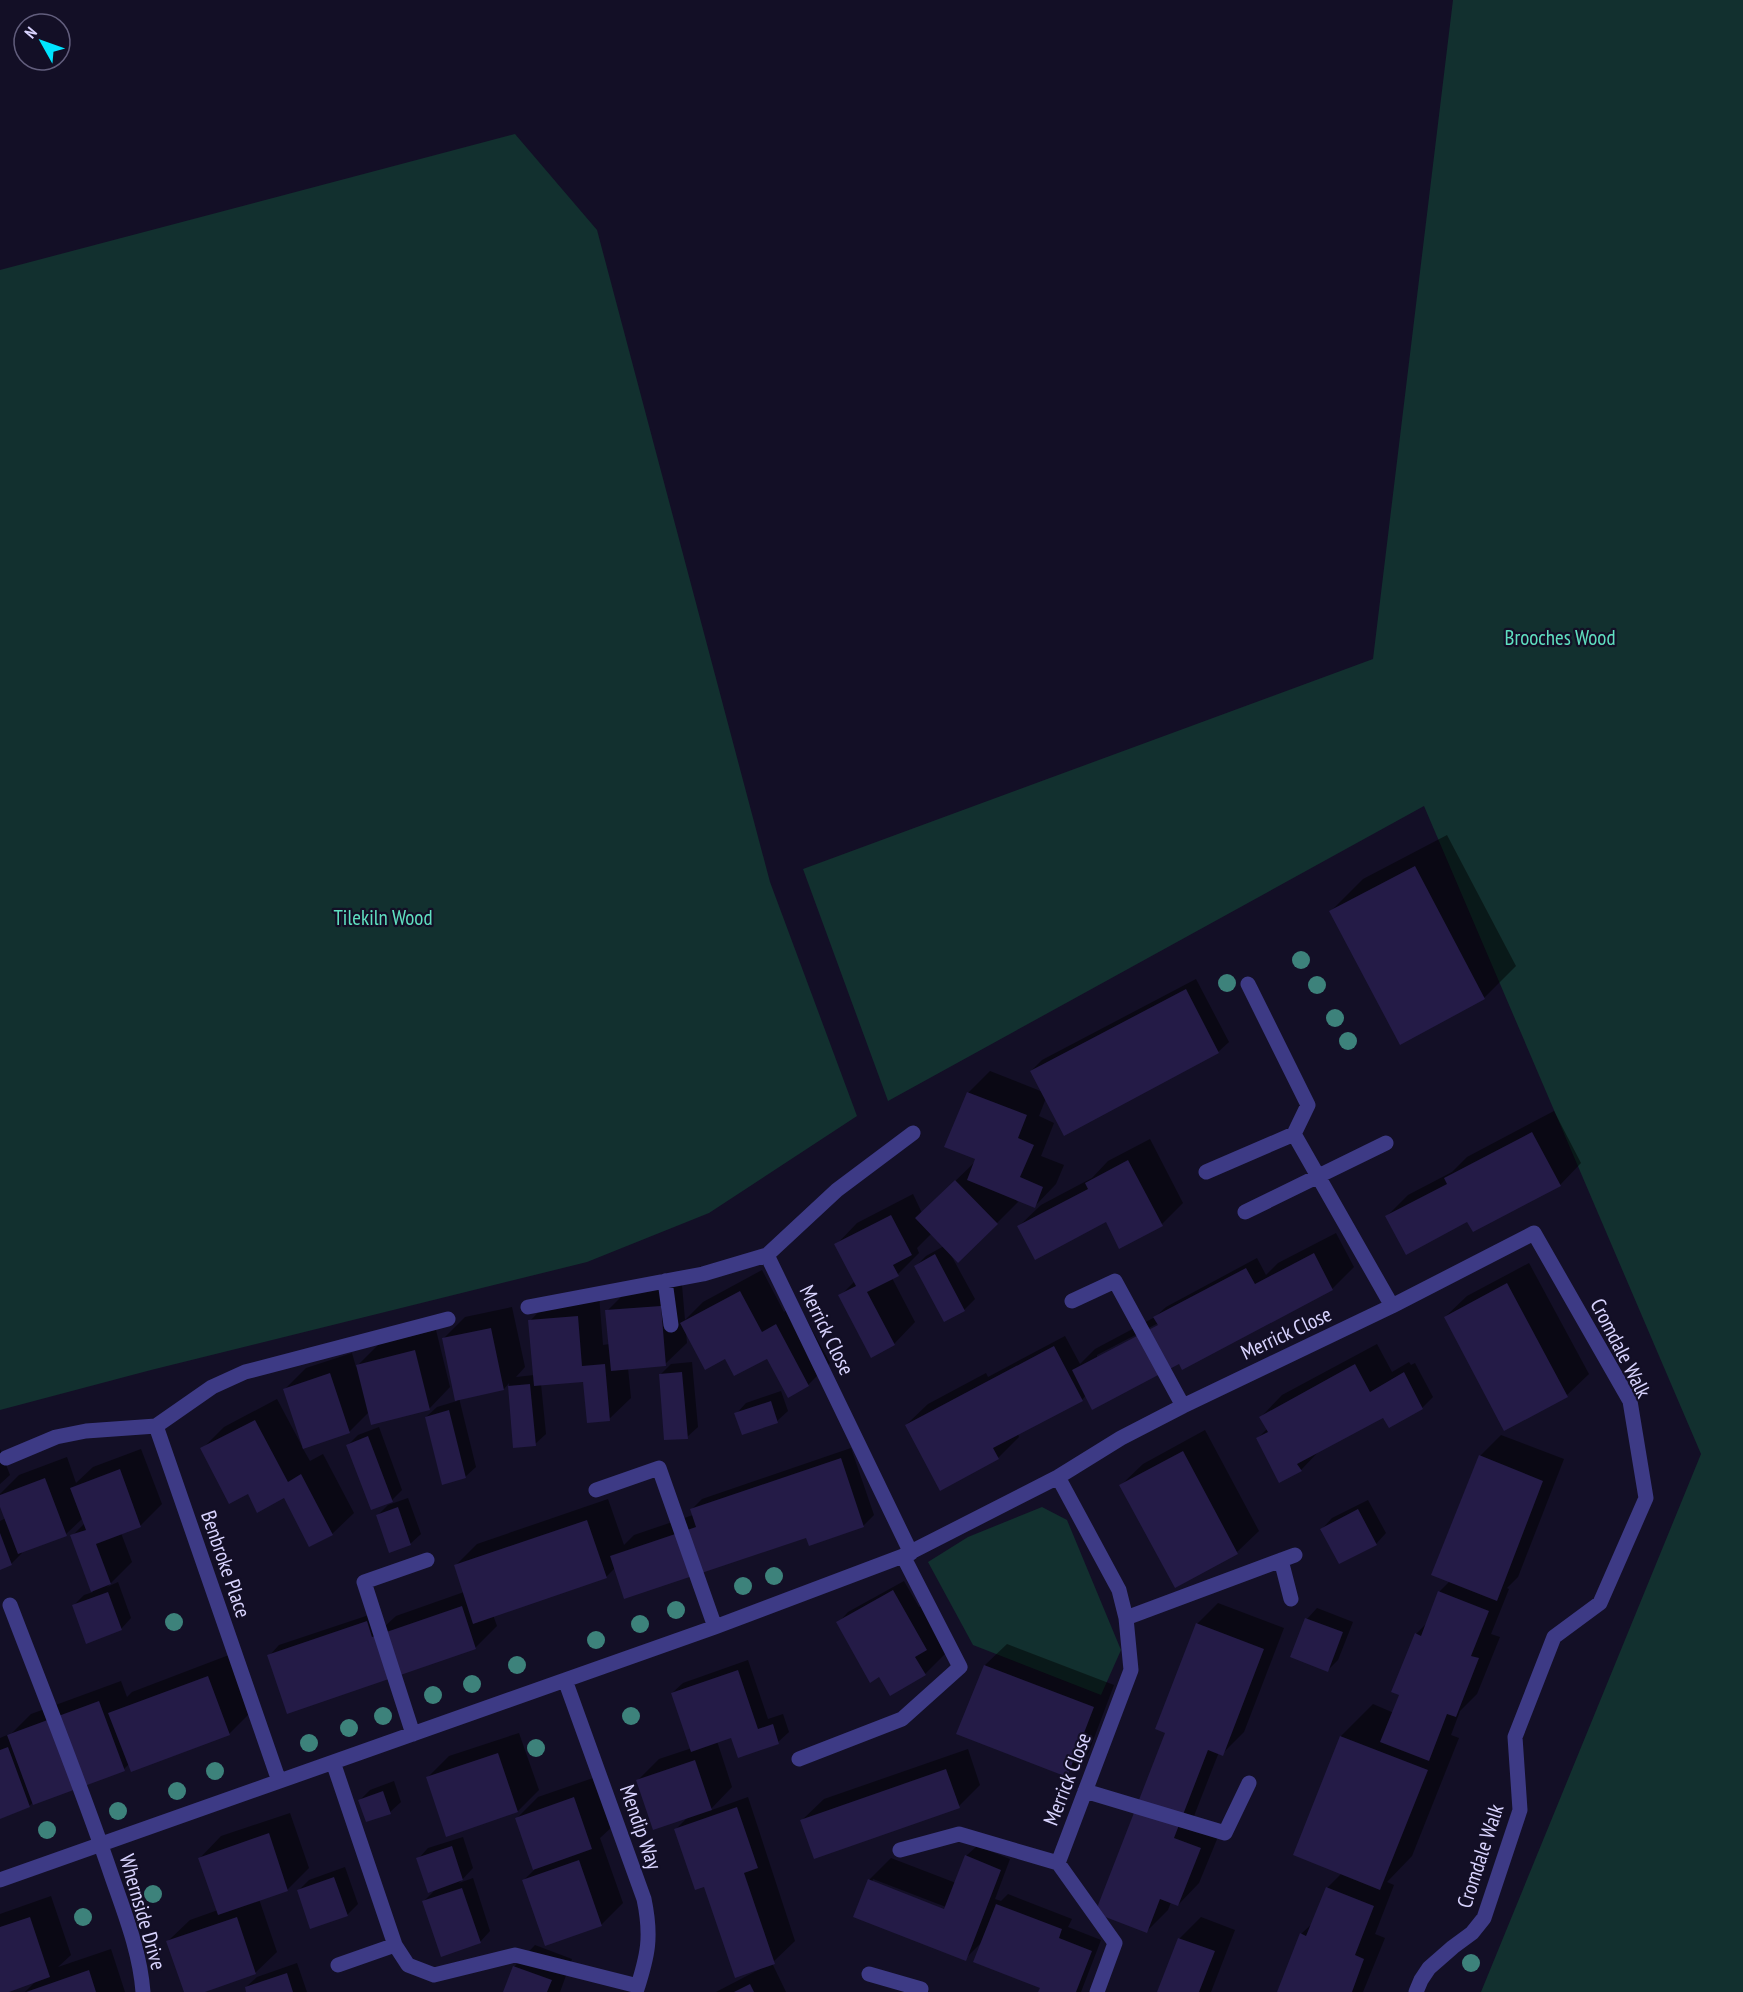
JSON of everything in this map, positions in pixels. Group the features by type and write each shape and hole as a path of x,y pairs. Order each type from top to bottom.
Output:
{"street":[{"path":"1206,1172 1294,1134 1308,1105 1248,984"},
{"path":"528,1307 703,1274 767,1255 837,1190 913,1133"},
{"path":"1294,1134 1392,1306"},
{"path":"1245,1212 1386,1143"},
{"name":"Merrick Close","path":"565,1680 715,1628 907,1555 1058,1477 1121,1438 1183,1406 1392,1306 1534,1233"},
{"name":"Cromdale Walk","path":"1416,1992 1429,1968 1472,1933 1484,1918 1520,1810 1515,1737 1554,1637 1600,1603 1646,1498 1630,1401 1534,1233"},
{"name":"Merrick Close","path":"767,1255 907,1555"},
{"path":"665,1281 671,1325"},
{"path":"1072,1301 1115,1281 1183,1406"},
{"path":"6,1458 56,1437 86,1431 156,1426 212,1387 245,1372 448,1319"},
{"name":"Benbroke Place","path":"156,1426 279,1781"},
{"path":"596,1490 659,1468 715,1628"},
{"name":"Merrick Close","path":"1058,1477 1119,1590 1126,1618 1131,1670 1058,1863"},
{"path":"799,1759 902,1719 960,1667 907,1555"},
{"path":"1126,1618 1288,1558 1291,1599"},
{"path":"413,1734 364,1582 428,1560"},
{"name":"Whernside Drive","path":"10,1605 101,1845 132,1937 142,1977 143,1992"},
{"path":"0,1880 565,1680"},
{"name":"Mendip Way","path":"565,1680 644,1899 650,1924 649,1947 637,1989"},
{"path":"333,1762 396,1944 408,1965 434,1975 515,1955 637,1989"},
{"path":"1085,1791 1225,1833 1249,1783"},
{"path":"900,1850 959,1834 1058,1863 1115,1943 1097,1992"},
{"path":"338,1965 396,1944"},
{"path":"869,1974 921,1989 920,1992"}],"green space":[{"name":"Brooches Wood","path":"1453,0 1743,0 1743,1992 1481,1992 1701,1454 1424,806 888,1101 803,869 1373,659"},
{"name":"Tilekiln Wood","path":"515,134 597,230 770,882 857,1116 709,1213 587,1262 151,1370 0,1410 0,270"},
{"path":"1042,1507 1067,1520 1121,1650 1101,1695 973,1645 928,1562 968,1537"}],"building":[{"path":"1415,866 1485,999 1400,1045 1329,911"},
{"path":"1186,989 1219,1053 1064,1136 1030,1071"},
{"path":"967,1092 1027,1115 1018,1138 1034,1145 1020,1177 1043,1187 1035,1208 967,1180 975,1159 944,1147"},
{"path":"1532,1132 1561,1186 1473,1232 1467,1222 1406,1255 1385,1216 1447,1184 1444,1178"},
{"path":"1128,1160 1163,1226 1119,1249 1106,1222 1035,1260 1017,1226 1088,1189 1085,1183"},
{"path":"955,1180 998,1224 958,1263 915,1218"},
{"path":"891,1215 912,1255 893,1265 899,1276 867,1292 895,1345 871,1358 838,1295 856,1286 834,1244"},
{"path":"1314,1253 1333,1290 1182,1370 1179,1364 1092,1410 1072,1370 1158,1325 1153,1317 1246,1268 1255,1284"},
{"path":"935,1254 965,1311 944,1322 914,1266"},
{"path":"1507,1283 1568,1397 1504,1431 1444,1317"},
{"path":"740,1291 762,1332 776,1324 809,1386 788,1398 767,1359 734,1376 725,1359 705,1370 680,1323"},
{"path":"661,1306 666,1366 611,1371 605,1310"},
{"path":"578,1316 582,1366 605,1364 610,1421 587,1423 583,1382 534,1386 528,1320"},
{"path":"491,1328 504,1390 455,1401 442,1338"},
{"path":"1054,1346 1083,1401 993,1448 999,1459 940,1491 905,1425"},
{"path":"415,1350 430,1410 371,1425 356,1365"},
{"path":"1355,1364 1370,1392 1404,1372 1423,1409 1389,1428 1383,1418 1297,1464 1302,1471 1279,1483 1256,1438 1268,1432 1259,1417"},
{"path":"682,1372 688,1439 664,1440 659,1374"},
{"path":"330,1373 350,1433 303,1449 283,1389"},
{"path":"530,1384 536,1446 513,1448 508,1386"},
{"path":"771,1401 778,1423 742,1435 734,1413"},
{"path":"449,1410 466,1478 442,1485 425,1417"},
{"path":"255,1420 288,1482 301,1474 333,1535 309,1547 284,1498 257,1513 248,1494 229,1504 200,1448"},
{"path":"368,1436 393,1502 371,1510 346,1445"},
{"path":"1183,1451 1238,1554 1175,1588 1119,1485"},
{"path":"1479,1455 1543,1481 1497,1601 1431,1575"},
{"path":"841,1458 864,1527 809,1546 806,1538 624,1599 610,1556 696,1527 690,1509"},
{"path":"120,1469 141,1527 96,1544 111,1584 91,1592 70,1535 86,1530 70,1488"},
{"path":"45,1478 67,1536 18,1554 0,1507 0,1495"},
{"path":"398,1507 411,1545 389,1553 376,1515"},
{"path":"1358,1509 1377,1545 1339,1564 1320,1529"},
{"path":"587,1520 607,1578 473,1624 454,1565"},
{"path":"0,1533 12,1565 0,1570"},
{"path":"893,1590 927,1650 915,1657 926,1675 890,1696 879,1677 870,1683 836,1622"},
{"path":"1438,1591 1489,1611 1471,1656 1479,1658 1456,1717 1447,1714 1429,1761 1380,1742 1399,1695 1391,1692 1415,1633 1421,1636"},
{"path":"108,1592 122,1630 86,1644 72,1605"},
{"path":"462,1606 476,1649 287,1714 267,1655 367,1621 372,1637"},
{"path":"1305,1618 1343,1632 1328,1672 1290,1657"},
{"path":"1196,1623 1264,1649 1223,1756 1208,1750 1174,1838 1201,1848 1178,1906 1160,1899 1147,1933 1095,1913 1165,1733 1155,1729"},
{"path":"984,1665 1094,1707 1067,1777 956,1734"},
{"path":"738,1670 758,1729 773,1724 779,1744 738,1758 731,1738 691,1752 671,1693"},
{"path":"208,1676 230,1735 131,1772 108,1713"},
{"path":"99,1701 125,1771 33,1805 7,1735"},
{"path":"1340,1736 1428,1770 1380,1890 1293,1855"},
{"path":"8,1747 30,1807 0,1819 0,1750"},
{"path":"498,1753 518,1812 446,1837 426,1777"},
{"path":"695,1760 712,1810 653,1830 636,1780"},
{"path":"946,1769 960,1808 814,1859 800,1820"},
{"path":"383,1791 391,1814 366,1822 358,1800"},
{"path":"574,1797 592,1849 533,1870 515,1818"},
{"path":"737,1807 758,1868 744,1873 775,1964 735,1978 704,1887 695,1890 674,1829"},
{"path":"269,1833 288,1891 218,1915 198,1858"},
{"path":"452,1846 463,1880 428,1893 416,1858"},
{"path":"965,1855 1001,1870 966,1961 853,1917 868,1879 944,1909"},
{"path":"579,1860 602,1926 545,1946 522,1880"},
{"path":"334,1877 348,1916 310,1929 297,1890"},
{"path":"1326,1887 1374,1906 1355,1955 1364,1959 1352,1992 1277,1992 1300,1933 1306,1936"},
{"path":"462,1888 481,1943 441,1957 422,1901"},
{"path":"996,1904 1062,1929 1059,1938 1092,1951 1076,1992 1038,1992 1040,1988 973,1962"},
{"path":"30,1917 50,1977 9,1992 0,1992 0,1927"},
{"path":"237,1917 256,1974 205,1992 184,1992 166,1941"},
{"path":"1178,1938 1215,1951 1199,1992 1157,1992"},
{"path":"513,1966 552,1980 547,1992 503,1992"},
{"path":"89,1970 96,1992 26,1992"},
{"path":"287,1973 293,1992 246,1992 245,1987"},
{"path":"750,1984 754,1992 734,1992"}]}
